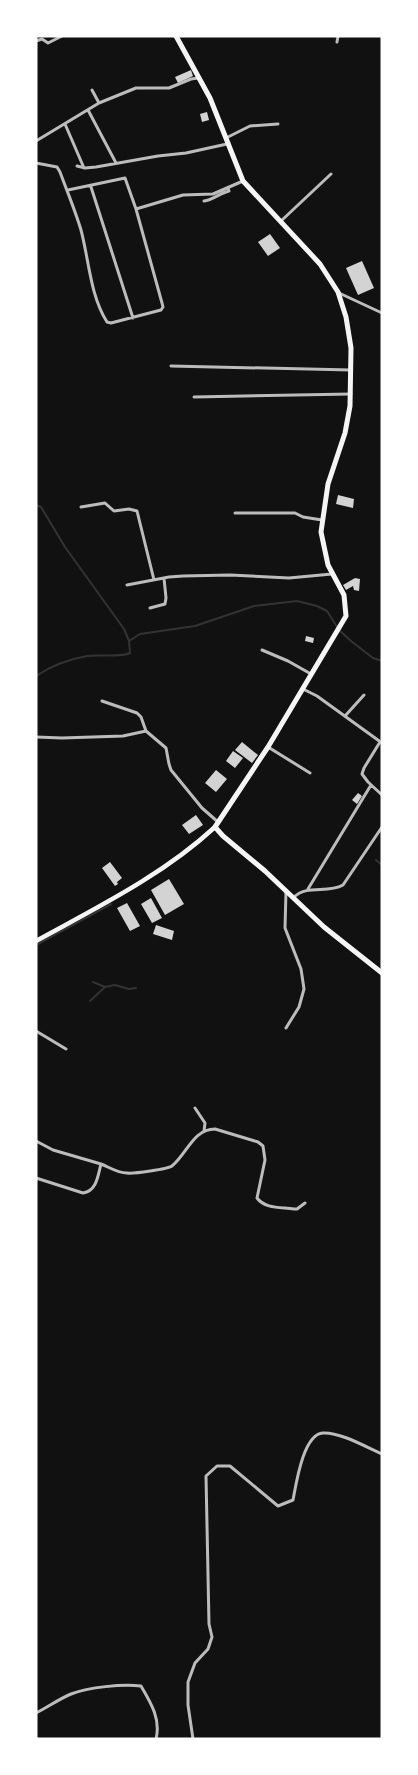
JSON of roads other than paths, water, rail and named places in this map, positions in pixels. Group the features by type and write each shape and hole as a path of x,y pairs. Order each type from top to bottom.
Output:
{"main road":[{"path":"36,940 152,875 190,849 215,828 268,747 346,616 344,595 328,565 321,532 328,484 345,433 350,394 349,330 338,292 320,264 243,181 213,105 176,36"},
{"path":"215,828 324,927 382,973"}],"street":[{"path":"36,41 42,39 48,43 62,36"},
{"path":"338,36 338,42"},
{"path":"36,141 99,103 136,88 169,88 198,78"},
{"path":"92,90 99,103"},
{"path":"88,110 116,163"},
{"path":"65,124 84,168"},
{"path":"77,166 84,168 186,153 226,141 250,126 278,124"},
{"path":"36,163 57,167 68,190 81,230 96,294 106,320 111,323 158,312 163,307 136,209 125,178 91,187 68,190"},
{"path":"280,222 331,174"},
{"path":"136,209 183,195 213,194 243,181"},
{"path":"91,187 133,318"},
{"path":"204,201 229,191 228,188"},
{"path":"338,292 382,313"},
{"path":"171,366 351,370"},
{"path":"194,396 350,394"},
{"path":"82,507 105,503 114,511 129,509 137,511 154,580"},
{"path":"235,513 295,513 303,517 322,520"},
{"path":"127,585 164,578 215,575 289,578 332,574"},
{"path":"150,608 165,604 164,578"},
{"path":"262,650 288,661 310,674"},
{"path":"303,689 317,696 381,742 362,772 363,776 382,795"},
{"path":"345,716 364,695"},
{"path":"102,701 137,713 146,731 166,748 168,764 171,770 202,808 219,822"},
{"path":"36,737 123,736 146,731"},
{"path":"268,747 310,773"},
{"path":"308,889 371,785"},
{"path":"293,898 299,892 308,889 320,890 341,886 364,856 382,827"},
{"path":"286,891 284,906 285,928 301,969 304,989 300,1007 286,1028"},
{"path":"36,1031 66,1049"},
{"path":"195,1108 204,1123 204,1131"},
{"path":"36,1141 53,1150 126,1173 169,1168 187,1150 196,1137 204,1131 215,1130 262,1144 266,1155 258,1201 269,1206 294,1209 305,1203"},
{"path":"36,1178 83,1193 88,1192 94,1187 101,1164"},
{"path":"193,1739 188,1705 188,1682 196,1663 208,1649 212,1638 209,1624 206,1476 217,1466 230,1466 278,1506 292,1500 303,1456 313,1438 322,1433 336,1435 382,1454"},
{"path":"36,1713 72,1694 101,1688 141,1686 153,1707 159,1728 156,1739"}],"waterway":[{"path":"36,505 41,507 65,547 124,629 129,641 130,653 81,657 54,666 36,676"},
{"path":"129,641 140,634 195,626 254,606 297,601 317,606 327,611 339,630 351,641 373,658 382,661"},
{"path":"376,860 382,865"},
{"path":"36,945 111,904"},
{"path":"93,982 105,987 115,985 129,989 136,988"},
{"path":"90,1001 105,987"}]}
